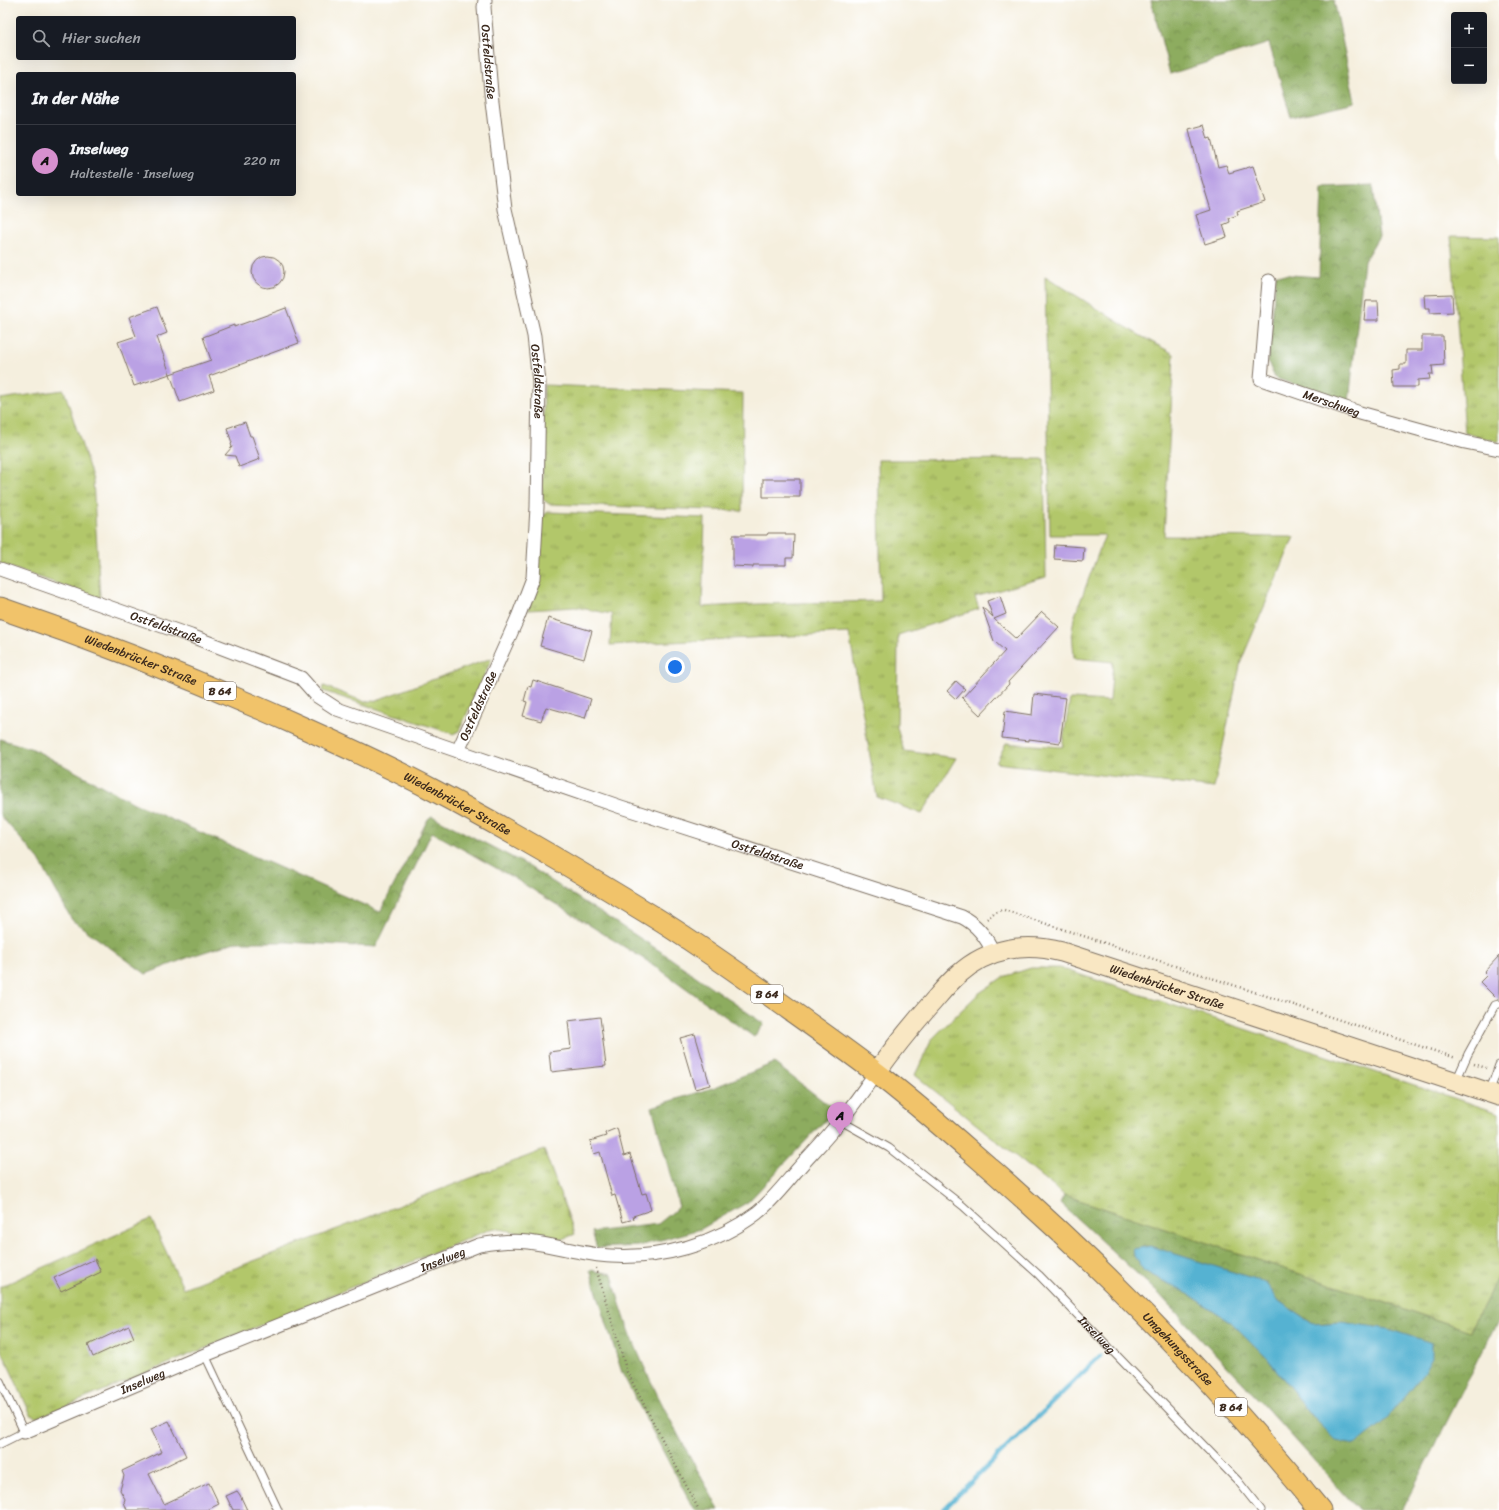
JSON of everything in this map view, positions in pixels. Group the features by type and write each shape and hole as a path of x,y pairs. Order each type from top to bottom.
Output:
{"main road":[{"name":"Wiedenbrücker Straße","path":"0,608 122,652 207,686 321,736 433,790 534,846 656,918 722,961 876,1072 1025,1199"},
{"name":"Wiedenbrücker Straße","path":"876,1072 899,1042 959,974 971,965 994,954 1026,947 1038,947 1062,952 1494,1094"},
{"name":"Umgehungsstraße","path":"1025,1199 1089,1258 1186,1356 1252,1430 1320,1510"}],"street":[{"name":"Ostfeldstraße","path":"458,751 518,617 533,578 537,507 538,362 534,336 505,209 491,93 484,7 485,0"},
{"name":"Merschweg","path":"1269,281 1261,379 1360,413 1465,442 1499,449"},
{"name":"Ostfeldstraße","path":"0,569 191,636 301,678 317,696 336,709 628,809 962,917 972,921 978,927 994,954"},
{"name":"Inselweg","path":"24,1432 206,1355 480,1245 504,1241 529,1242 592,1255 650,1255 688,1247 724,1232 757,1212 775,1196 841,1121 876,1072"}],"lane":[{"path":"1456,1081 1465,1061 1495,1006 1499,1004"},
{"path":"1494,1094 1498,1068"},
{"name":"Inselweg","path":"841,1121 889,1148 963,1206 1039,1275 1238,1481 1261,1510"},
{"path":"206,1355 278,1510"},
{"path":"0,1381 24,1432 0,1444"}],"path":[{"path":"978,927 995,912 1004,910 1465,1061 1498,1068"},
{"path":"592,1255 627,1372 699,1510"}],"green space":[{"path":"1151,0 1334,0 1355,102 1291,117 1269,43 1170,74"},
{"path":"1373,185 1379,236 1364,261 1349,402 1275,378 1268,362 1276,274 1319,277 1322,187"},
{"path":"1451,236 1499,237 1499,442 1465,433"},
{"path":"1045,276 1139,335 1174,354 1164,536 1294,537 1241,661 1214,788 996,763 1006,743 1062,747 1070,699 1110,701 1113,662 1074,658 1072,631 1074,618 1105,535 1050,535"},
{"path":"544,385 743,393 742,511 549,504 542,499"},
{"path":"64,390 93,480 100,598 0,564 0,399"},
{"path":"1044,459 1046,577 975,597 979,609 898,635 897,728 904,751 956,758 922,814 877,797 849,633 610,645 612,614 575,607 528,610 541,517 548,512 705,518 702,607 881,601 878,460"},
{"path":"492,658 459,731 453,734 323,691 324,686 365,702 374,701"},
{"path":"0,739 33,749 134,803 380,912 428,819 432,816 525,864 663,953 764,1024 754,1037 655,966 514,878 432,832 376,947 286,942 235,942 192,956 146,974 72,920 39,860 0,815"},
{"path":"1031,968 1060,968 1499,1113 1499,1275 1470,1331 1064,1195 915,1075 932,1039 978,994 1003,977"},
{"path":"774,1063 835,1110 748,1202 701,1229 639,1246 597,1248 592,1232 658,1224 679,1207 652,1107 715,1087"},
{"path":"544,1150 575,1234 561,1240 493,1228 38,1418 31,1415 0,1347 0,1287 151,1219 183,1288"},
{"path":"1064,1195 1470,1331 1499,1275 1499,1319 1402,1510 1359,1510 1260,1401 1158,1293 1060,1203","holes":["1265,1282 1279,1301 1313,1324 1342,1322 1318,1423 1267,1358 1231,1322 1192,1296"]},
{"path":"590,1270 612,1274 620,1305 644,1366 719,1510 694,1510 622,1373"}],"water":[{"path":"1150,1246 1265,1282 1279,1301 1313,1324 1342,1322 1389,1329 1432,1343 1432,1358 1423,1374 1383,1423 1355,1445 1336,1441 1318,1423 1267,1358 1231,1322 1192,1296 1144,1271 1134,1256 1133,1249"}],"building":[{"path":"1204,125 1208,139 1211,138 1218,167 1226,165 1229,173 1253,166 1265,202 1237,211 1238,215 1229,218 1230,222 1223,225 1227,237 1205,244 1196,215 1211,210 1189,129"},
{"path":"265,256 271,256 280,260 284,272 280,284 271,288 265,288 256,284 252,275 252,269 256,260"},
{"path":"1452,294 1453,312 1430,313 1430,308 1425,308 1424,295"},
{"path":"1366,301 1378,301 1379,320 1364,320"},
{"path":"157,307 167,333 157,337 170,374 134,386 118,342 136,336 129,317"},
{"path":"286,308 299,343 209,376 214,390 180,402 170,374 211,360 203,337"},
{"path":"1422,336 1443,336 1444,365 1432,366 1433,374 1429,374 1430,379 1418,380 1418,387 1394,387 1393,370 1400,369 1400,364 1406,364 1406,350 1422,350"},
{"path":"245,422 250,436 252,436 260,459 239,467 235,456 225,455 232,447 227,428"},
{"path":"763,479 800,479 800,497 763,497"},
{"path":"768,533 785,533 785,535 794,535 793,558 786,558 786,565 753,565 753,567 733,566 733,535 767,535"},
{"path":"1055,545 1084,547 1083,561 1054,559"},
{"path":"1000,596 1006,614 994,619 1016,639 1042,612 1059,627 1008,682 1009,684 980,715 962,698 1005,651 994,641 982,607 993,617 987,601"},
{"path":"548,618 592,631 584,659 540,646"},
{"path":"533,680 591,699 585,718 546,707 541,721 523,716 527,702 524,701 528,686 531,687"},
{"path":"956,681 965,689 956,699 947,691"},
{"path":"1034,694 1066,698 1060,743 1029,739 1029,741 1002,738 1005,711 1032,715"},
{"path":"1499,956 1499,999 1497,999 1480,982 1487,975 1484,972"},
{"path":"600,1017 606,1066 551,1072 549,1052 571,1049 568,1021"},
{"path":"695,1034 710,1085 695,1089 680,1038"},
{"path":"617,1128 624,1156 630,1154 642,1194 646,1193 651,1210 633,1216 634,1219 623,1222 615,1195 612,1196 600,1152 594,1154 590,1141 606,1136 605,1133"},
{"path":"95,1259 101,1272 61,1291 54,1278"},
{"path":"129,1326 134,1338 93,1357 88,1345"},
{"path":"169,1421 186,1456 149,1474 164,1504 209,1483 219,1504 207,1510 127,1510 124,1502 125,1499 120,1490 124,1476 122,1471 162,1452 151,1429"},
{"path":"237,1491 247,1510 233,1510 226,1496"}],"waterway":[{"path":"943,1510 1100,1356"}],"place":[{"name":"Inselweg","path":"840,1135"}]}
